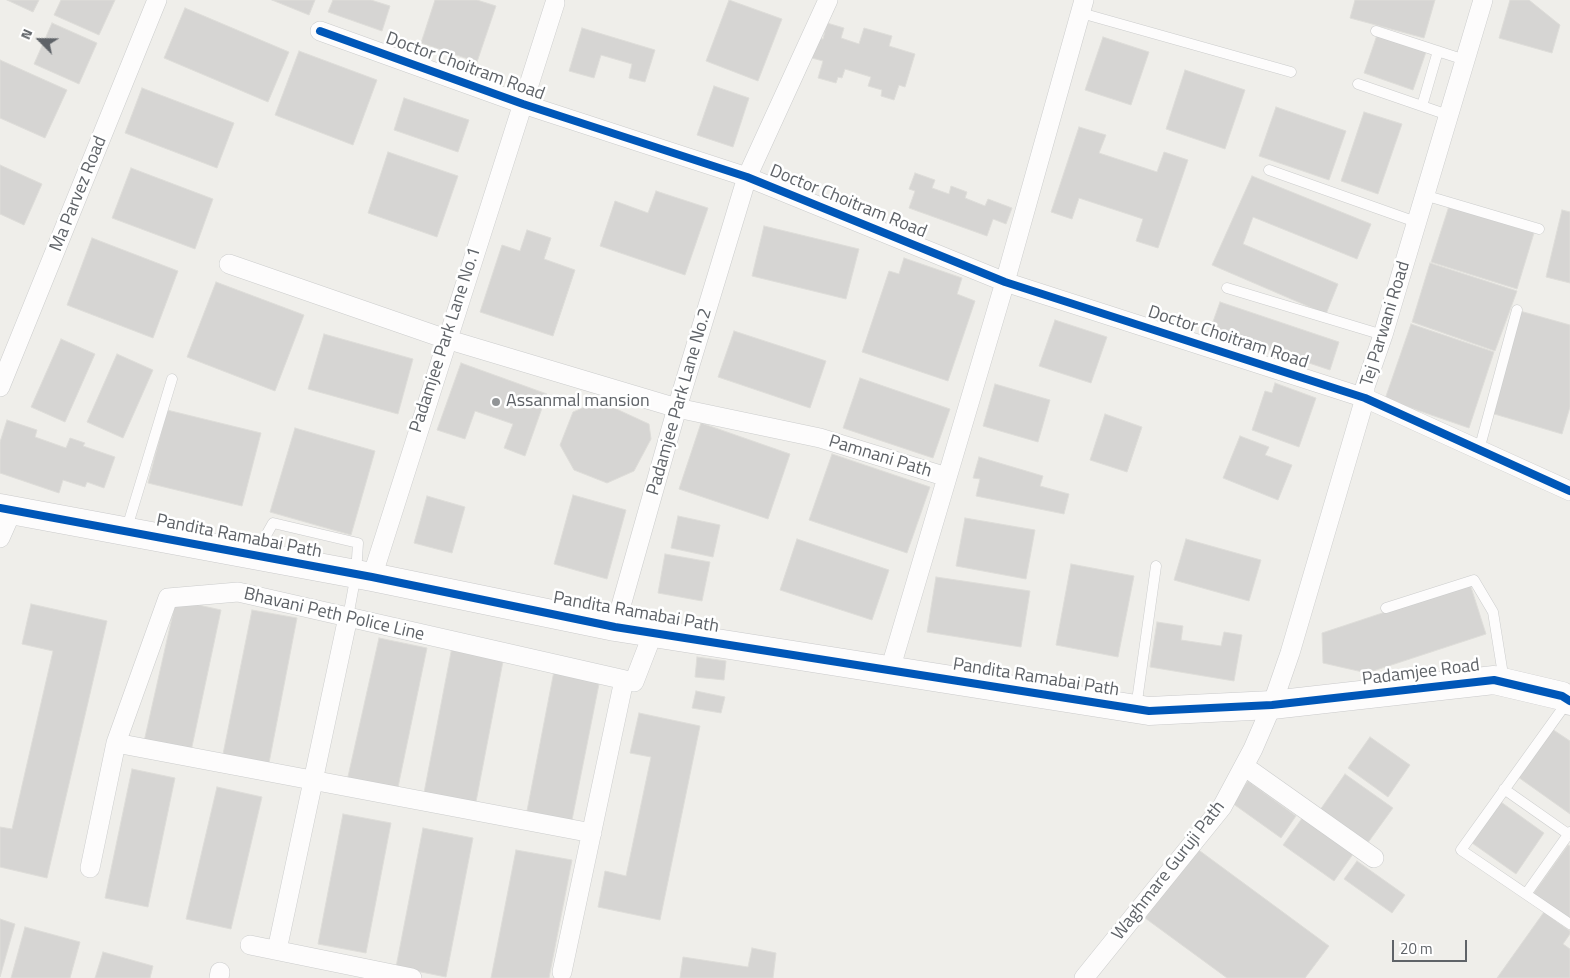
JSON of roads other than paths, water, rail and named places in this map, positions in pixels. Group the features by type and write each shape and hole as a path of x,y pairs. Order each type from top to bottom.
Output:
{"street":[{"name":"Ma Parvez Road","path":"0,387 156,0"},
{"name":"Padamjee Park Lane No.2","path":"615,627 677,408 748,177 828,0"},
{"name":"Tej Parwani Road","path":"1272,706 1290,653 1365,398 1365,387 1383,335 1483,0"},
{"name":"Padamjee Park Lane No.1","path":"364,576 446,338 555,3"},
{"path":"890,670 1005,282 1083,6"},
{"name":"Doctor Choitram Road","path":"320,31 523,104 748,177 1005,282 1365,398 1570,491"},
{"name":"Pamnani Path","path":"230,264 446,338 677,408 813,436 947,477"},
{"path":"0,538 6,509"},
{"name":"Pandita Ramabai Path","path":"6,509 364,576 615,627 1136,709 1149,711 1272,706"},
{"name":"Bhavani Peth Police Line","path":"90,868 116,743 168,598 238,592 624,680"},
{"path":"277,950 348,617"},
{"path":"562,972 624,680 634,682 653,633"},
{"name":"Padamjee Road","path":"1272,706 1494,680 1562,696 1569,701"},
{"name":"Waghmare Guruji Path","path":"1084,978 1222,807 1244,766 1272,706"},
{"path":"116,743 592,833"},
{"path":"1244,766 1374,858"},
{"path":"250,945 412,978"}],"lane":[{"path":"1083,6 1291,72"},
{"path":"1376,31 1465,60"},
{"path":"1422,106 1438,51"},
{"path":"1358,84 1448,115"},
{"path":"1269,170 1416,222"},
{"path":"1424,195 1539,229"},
{"path":"1227,288 1383,335"},
{"path":"1479,450 1517,310"},
{"path":"126,532 172,379"},
{"path":"1136,709 1156,566"},
{"path":"348,617 364,576"},
{"path":"1386,608 1474,580 1493,612 1504,682"},
{"path":"1569,701 1461,850 1570,924"},
{"path":"1504,789 1569,833 1526,894"}],"place":[{"name":"Assanmal mansion","path":"496,402"}]}
